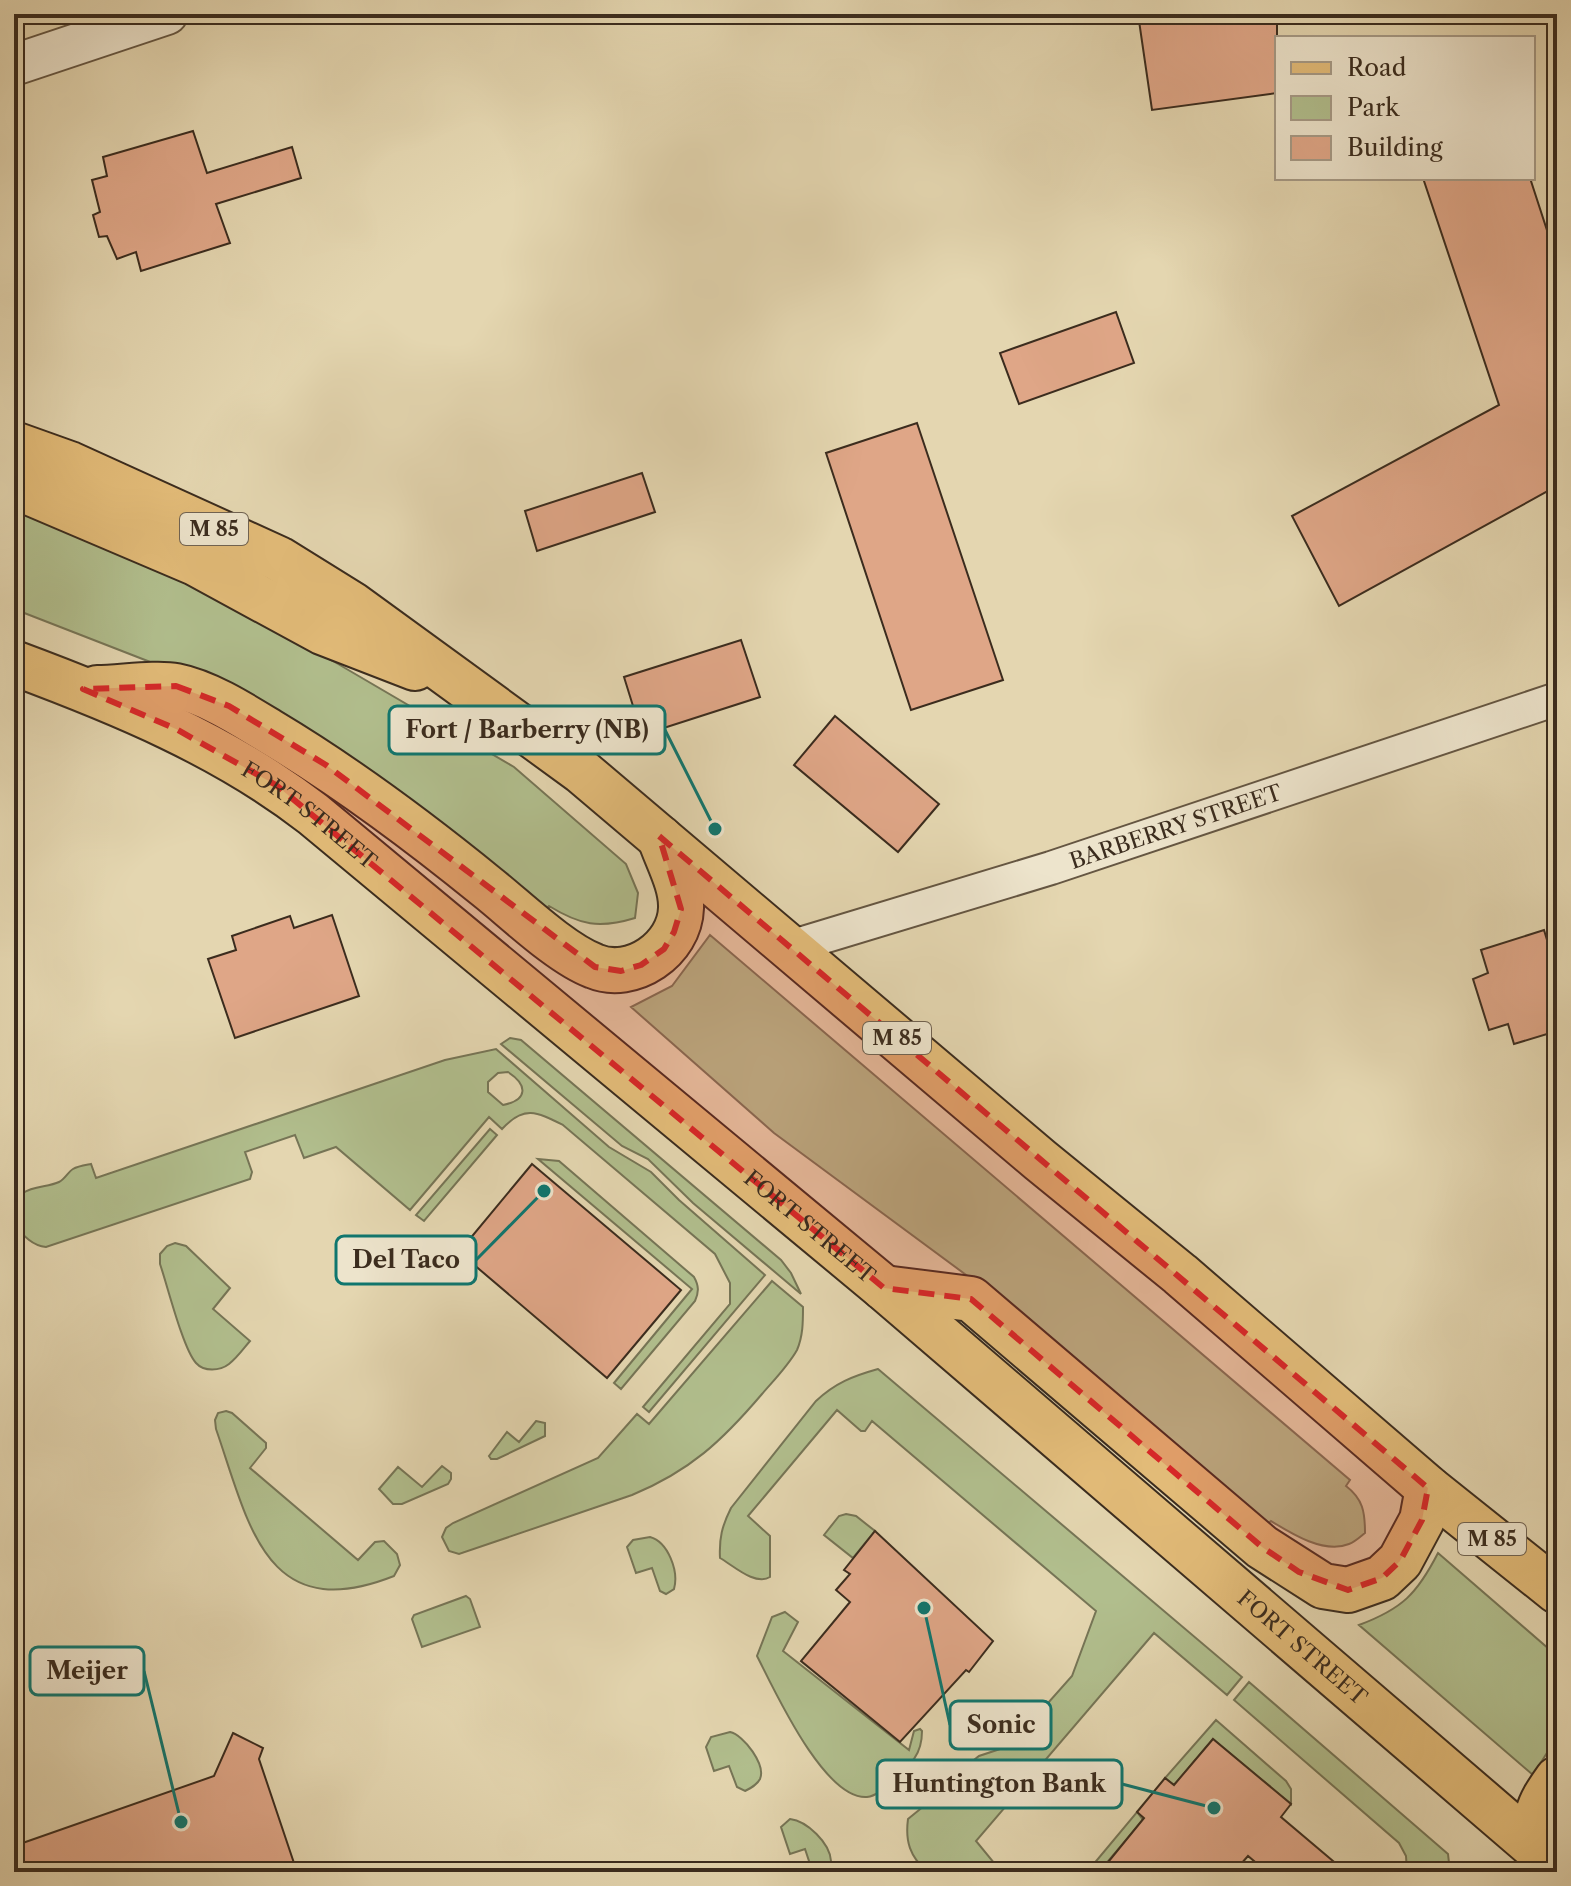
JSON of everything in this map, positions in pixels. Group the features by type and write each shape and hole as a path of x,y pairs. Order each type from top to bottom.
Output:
{"main road":[{"name":"M 85","path":"14,444 70,464 279,559 353,605 581,771 1040,1160 1180,1274 1428,1488 1557,1591"},
{"path":"14,486 195,563 322,632 469,689"},
{"name":"FORT STREET","path":"14,663 176,729 276,785 884,1288 1549,1859"},
{"path":"83,689 176,686 229,706 337,774 430,841 552,940 595,967 621,971 641,965 664,949 674,932 681,909 677,887 659,836"},
{"path":"884,1288 971,1299 1262,1547 1323,1586 1348,1590 1382,1578 1400,1561 1422,1520 1428,1488"},
{"path":"1549,1859 1535,1819 1539,1805 1557,1779"}],"street":[{"path":"14,65 167,14"},
{"name":"BARBERRY STREET","path":"790,947 1051,868 1557,699"}],"highlighted area":[{"path":"176,686 229,706 326,765 595,967 621,971 641,965 664,949 674,932 681,909 659,836 1428,1488 1422,1520 1400,1561 1382,1578 1348,1590 1299,1572 1262,1547 971,1299 884,1288 276,785 176,729 83,689"}],"green space":[{"path":"14,506 171,572 333,661 514,767 626,864 638,893 635,918 600,924 580,921 549,906 543,912 253,702 14,609"},
{"path":"710,935 1350,1480 1346,1486 1362,1506 1365,1533 1349,1544 1329,1546 1308,1541 1271,1521 1265,1526 977,1283 774,1133 631,1007 672,986"},
{"path":"510,1038 521,1040 781,1260 801,1294 693,1203 648,1159 622,1146 501,1044"},
{"path":"496,1049 609,1147 651,1172 765,1275 649,1412 643,1407 730,1304 730,1283 715,1254 563,1125 538,1114 517,1116 502,1129 489,1117 410,1210 336,1147 304,1158 295,1135 245,1152 252,1172 250,1179 46,1247 29,1240 17,1225 14,1207 23,1193 59,1182 77,1167 91,1164 96,1178 445,1060","holes":["508,1072 522,1087 517,1100 503,1105 488,1092 488,1082 498,1073"]},
{"path":"490,1129 497,1135 424,1221 416,1215"},
{"path":"538,1159 559,1161 694,1277 697,1283 695,1301 621,1389 614,1383 692,1289"},
{"path":"175,1243 186,1246 230,1288 213,1309 250,1341 232,1362 221,1368 212,1370 199,1366 191,1356 181,1331 160,1264 160,1254"},
{"path":"772,1281 803,1307 802,1334 797,1350 747,1411 704,1453 671,1476 632,1495 459,1554 449,1551 442,1537 446,1528 453,1523 598,1458 637,1414 649,1424"},
{"path":"878,1369 1242,1677 1227,1695 1154,1633 976,1841 995,1864 990,1872 927,1872 910,1848 908,1819 946,1788 951,1786 962,1798 985,1781 974,1760 1003,1748 1017,1738 1072,1676 1096,1611 872,1421 865,1431 861,1431 837,1410 748,1516 770,1536 770,1577 751,1577 720,1558 722,1532 731,1508 816,1401 845,1381"},
{"path":"226,1411 266,1443 266,1448 250,1468 358,1560 375,1542 384,1541 397,1554 400,1565 394,1576 351,1588 316,1588 290,1577 269,1557 253,1531 216,1429 218,1413"},
{"path":"536,1421 545,1423 545,1436 491,1459 489,1456 507,1432 519,1442"},
{"path":"442,1466 451,1473 448,1484 402,1504 393,1504 379,1489 398,1467 422,1487"},
{"path":"839,1516 856,1516 875,1531 853,1558 824,1535"},
{"path":"650,1537 662,1545 671,1558 675,1582 674,1589 666,1594 660,1591 652,1568 636,1573 627,1547 633,1540"},
{"path":"1438,1553 1557,1656 1557,1737 1533,1775 1359,1625 1387,1613 1407,1598"},
{"path":"466,1596 470,1599 480,1627 422,1647 412,1619 414,1615"},
{"path":"785,1612 798,1622 783,1651 909,1750 914,1731 922,1731 920,1747 914,1759 874,1795 867,1797 851,1793 834,1781 818,1762 788,1716 757,1656 772,1617"},
{"path":"1249,1682 1448,1854 1450,1872 1407,1872 1406,1856 1399,1843 1234,1700"},
{"path":"1216,1720 1286,1781 1291,1789 1291,1804 1213,1739 1174,1785 1165,1778"},
{"path":"730,1732 747,1744 760,1766 759,1781 745,1791 737,1787 729,1766 714,1771 706,1747 711,1737"},
{"path":"1137,1812 1143,1820 1104,1866 1110,1872 1087,1872"},
{"path":"790,1819 810,1828 827,1847 831,1861 824,1872 812,1870 805,1849 790,1854 781,1827"}],"building":[{"path":"1138,14 1277,14 1275,93 1152,110"},
{"path":"193,131 207,173 292,147 301,178 216,204 230,243 141,271 136,252 117,259 107,236 99,237 93,215 100,212 92,180 107,176 103,157"},
{"path":"1424,180 1531,180 1557,261 1557,486 1339,606 1292,516 1499,405"},
{"path":"1116,312 1134,363 1019,404 1000,353"},
{"path":"917,423 1003,680 911,710 826,453"},
{"path":"642,473 655,512 537,551 525,511"},
{"path":"741,640 760,697 642,735 624,677"},
{"path":"835,716 939,804 898,852 794,765"},
{"path":"332,915 359,996 235,1038 208,959 236,950 232,936 290,916 294,928"},
{"path":"1544,930 1557,973 1557,1031 1514,1044 1508,1024 1489,1030 1473,979 1488,973 1481,950"},
{"path":"532,1164 681,1290 607,1378 459,1252"},
{"path":"875,1531 993,1641 969,1672 966,1670 900,1742 801,1661 850,1602 836,1590 850,1574 844,1570"},
{"path":"233,1733 263,1748 259,1759 297,1872 14,1872 14,1846 214,1776"},
{"path":"1213,1739 1291,1804 1281,1817 1346,1872 1267,1872 1248,1856 1234,1872 1100,1872 1144,1818 1137,1812 1165,1778 1174,1785"}],"place":[{"name":"Fort / Barberry (NB)","path":"715,829"},
{"name":"Del Taco","path":"544,1191"},
{"name":"Sonic","path":"924,1608"},
{"name":"Huntington Bank","path":"1214,1808"},
{"name":"Meijer","path":"181,1822"}]}
